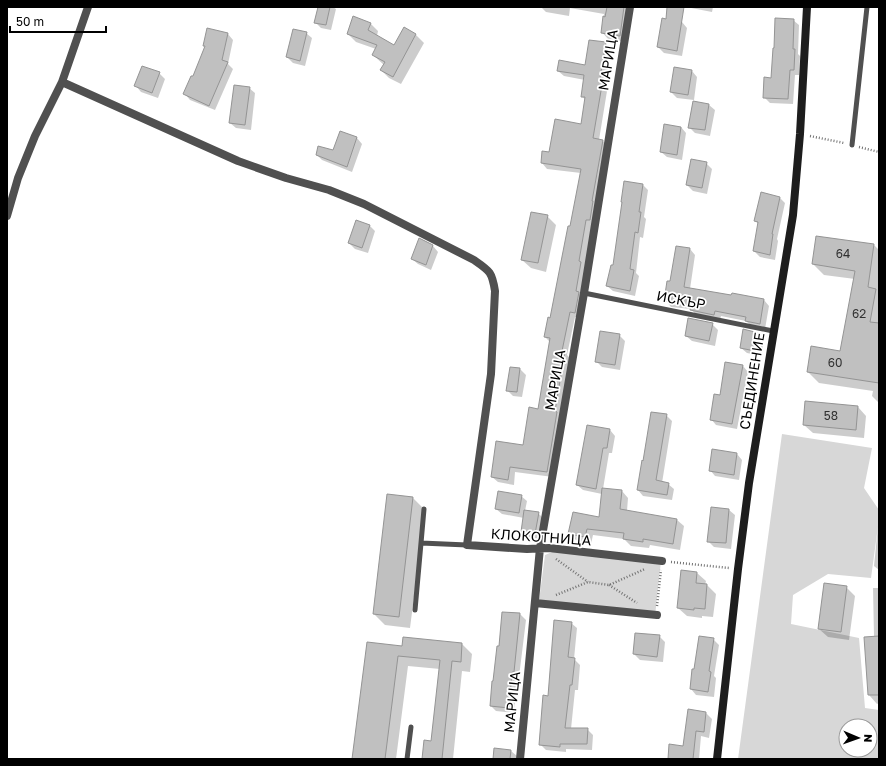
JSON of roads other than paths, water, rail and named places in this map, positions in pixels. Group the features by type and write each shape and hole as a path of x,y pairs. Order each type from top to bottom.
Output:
{"street":[{"path":"7,216 18,178 35,136 62,82 88,7"},
{"name":"МАРИЦА","path":"520,759 540,548 584,294 630,7"},
{"name":"СЪЕДИНЕНИЕ","path":"716,759 749,483 793,215 800,134 807,7"},
{"path":"62,82 238,161 286,178 329,190 364,204 474,260 488,269 493,278 496,291 491,374 466,545"},
{"name":"КЛОКОТНИЦА","path":"466,545 527,549 549,548 662,562"},
{"path":"535,603 656,615"}],"lane":[{"path":"852,145 867,7"},
{"name":"ИСКЪР","path":"584,294 773,331"},
{"path":"415,610 424,510"},
{"path":"421,543 466,545"},
{"path":"408,759 411,727"}]}
